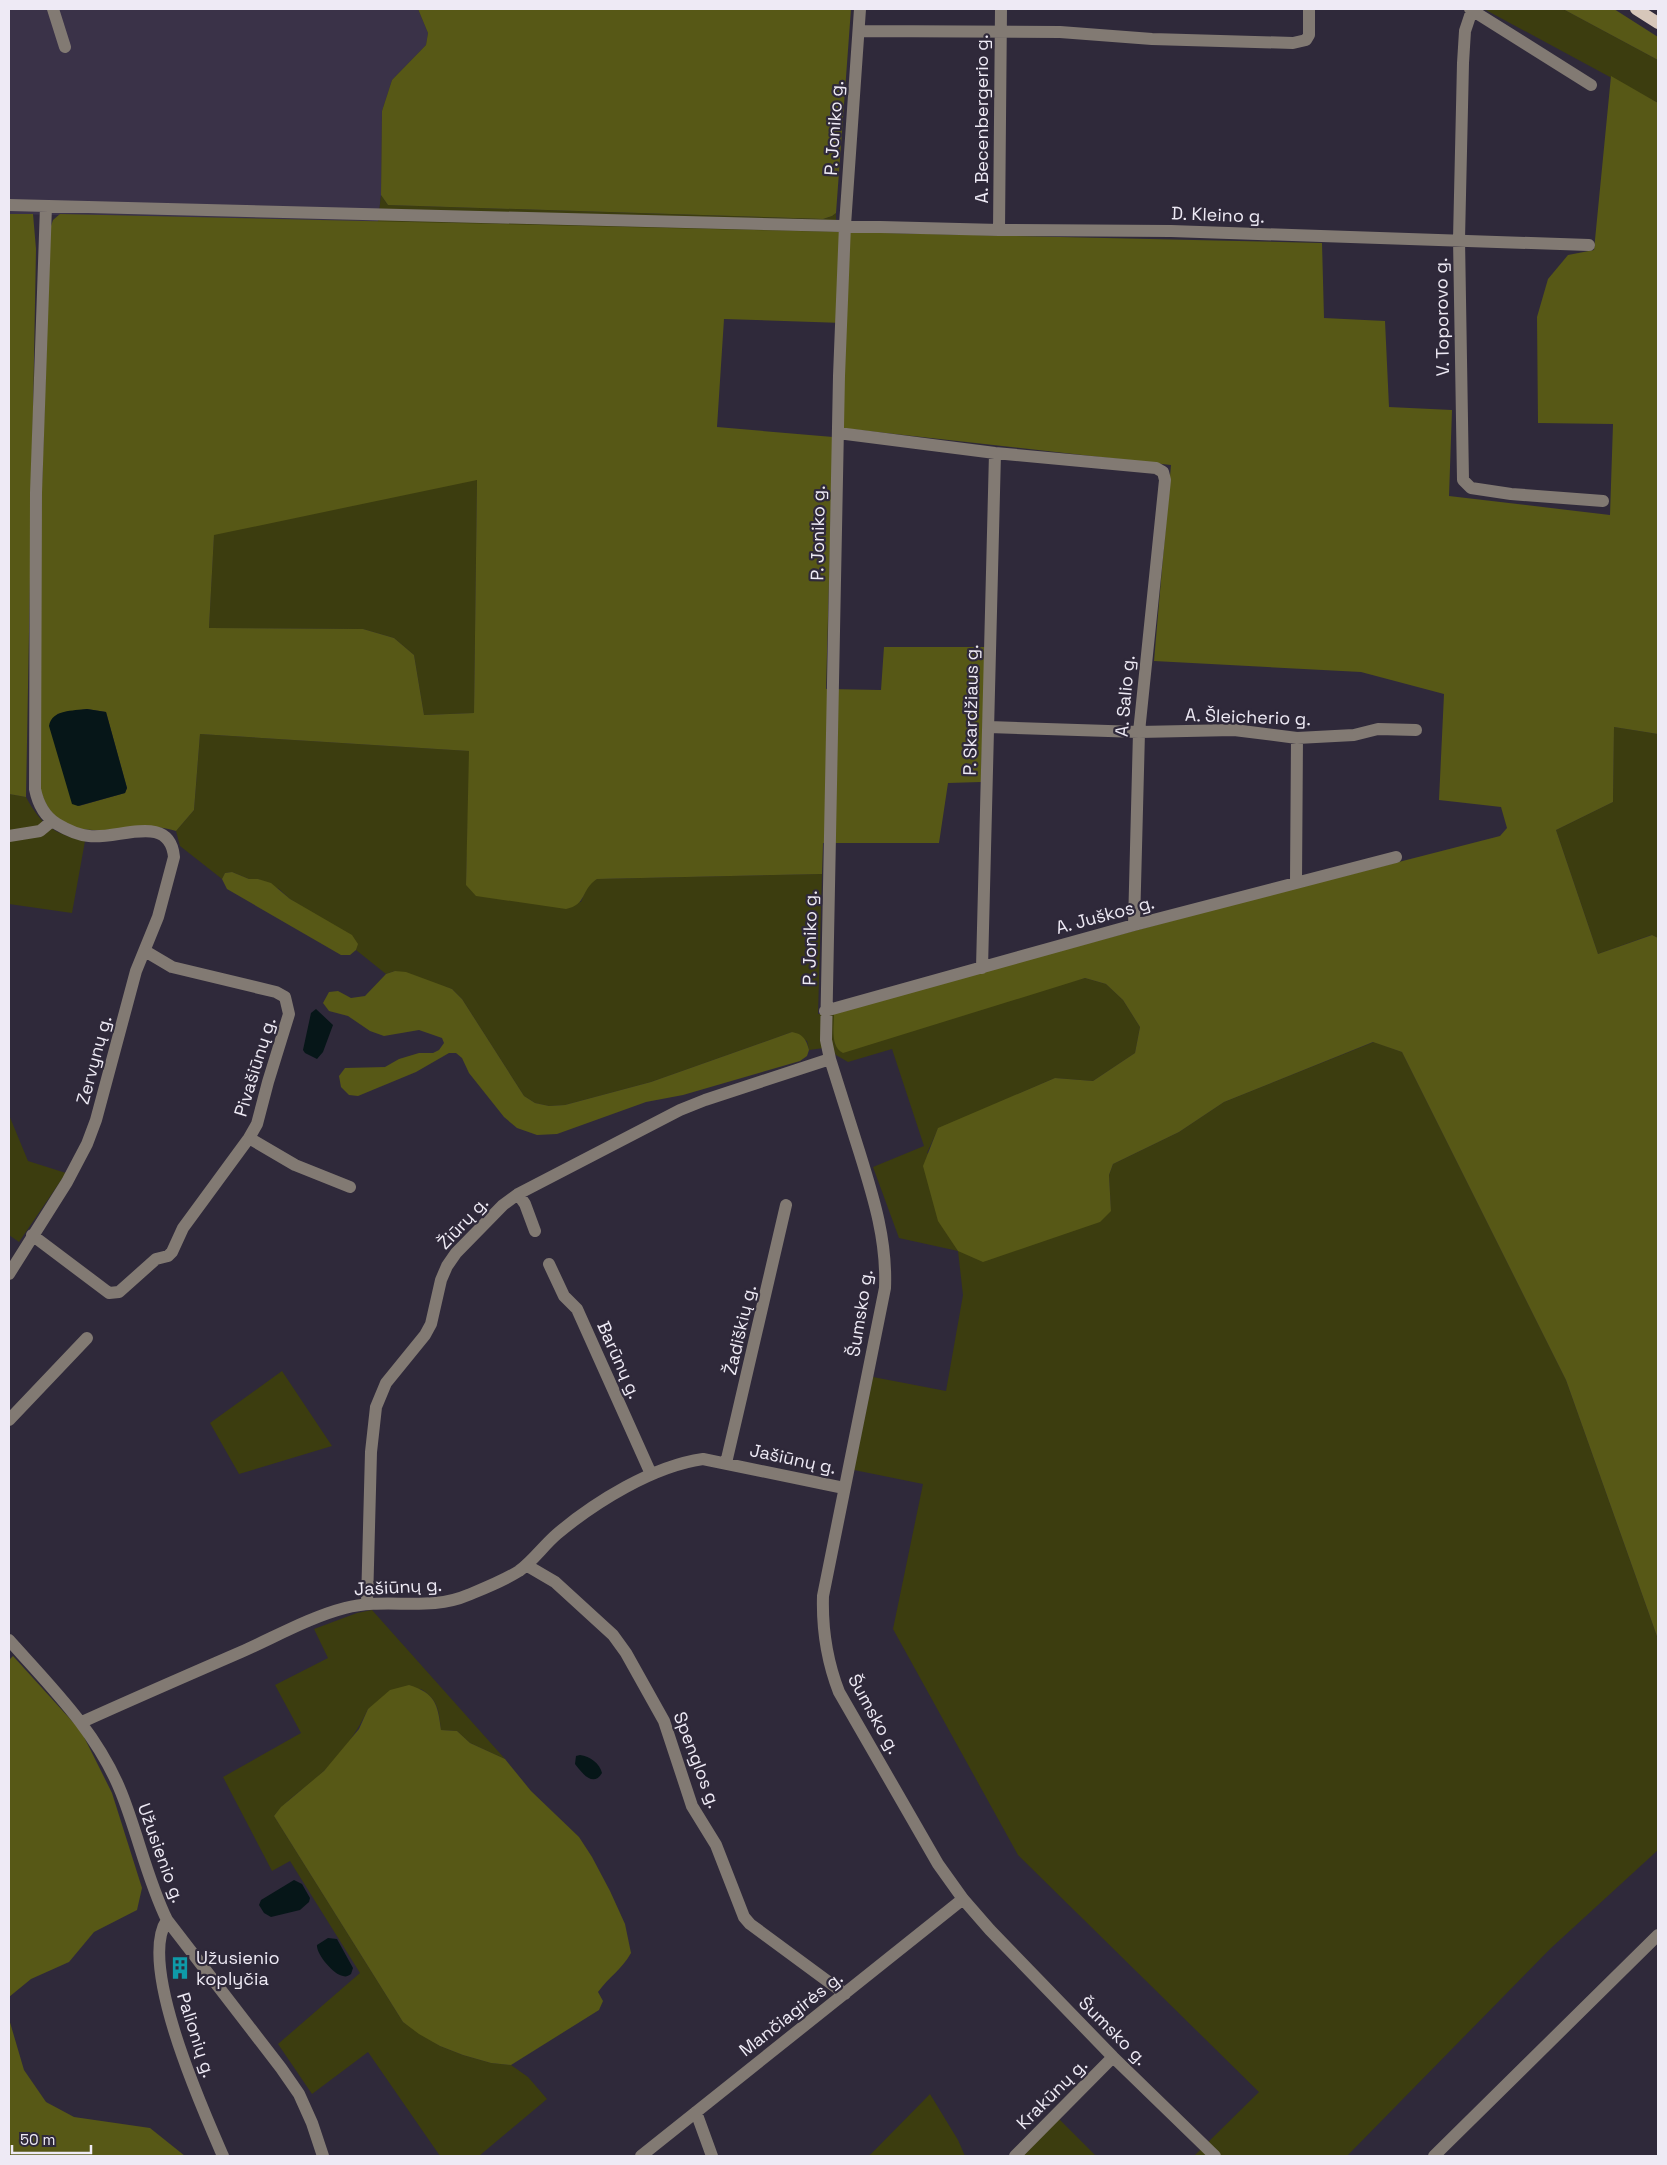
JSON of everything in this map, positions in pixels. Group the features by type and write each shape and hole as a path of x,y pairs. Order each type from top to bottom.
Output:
{"main road":[{"path":"1636,9 1658,23"}],"street":[{"path":"53,9 65,47"},
{"name":"P. Joniko g.","path":"830,1059 826,1040 826,1011 838,433 845,225 860,9"},
{"name":"A. Becenbergerio g.","path":"999,230 1001,9"},
{"path":"859,31 1060,32 1152,39 1293,43 1306,40 1309,35 1309,9"},
{"path":"1471,9 1591,85"},
{"name":"V. Toporovo g.","path":"1471,9 1465,31 1463,63 1459,240 1463,480 1471,488 1511,494 1603,501"},
{"name":"D. Kleino g.","path":"9,205 999,230 1171,231 1589,244"},
{"path":"9,836 40,831 57,824 42,810 37,800 36,789 36,493 46,206"},
{"path":"838,433 995,453"},
{"name":"A. Salio g.","path":"995,453 1156,468 1163,472 1165,480 1139,732 1134,925"},
{"name":"P. Skardžiaus g.","path":"982,968 995,453"},
{"name":"A. Šleicherio g.","path":"989,727 1139,732 1234,730 1297,738 1354,735 1378,729 1416,730"},
{"path":"1296,882 1297,738"},
{"name":"Zervynų g.","path":"9,1274 32,1235 46,1216 86,1144 96,1120 136,971 158,918 174,856 173,847 169,839 155,831 90,836 57,824"},
{"name":"A. Juškos g.","path":"826,1011 1134,925 1396,857"},
{"name":"Pivašiūnų g.","path":"32,1235 109,1293 119,1292 156,1259 168,1256 172,1252 183,1228 249,1138 257,1124 268,1082 290,1014 285,997 276,992 172,966 145,951"},
{"name":"Žiūrų g.","path":"367,1603 373,1421 382,1392 395,1371 425,1335 431,1324 441,1280 446,1266 456,1252 504,1205 518,1194 680,1110 830,1059"},
{"name":"Šumsko g.","path":"830,1059 877,1210 883,1239 886,1273 885,1288 823,1596 823,1630 831,1672 839,1692 938,1864 963,1898 990,1930 1113,2057 1215,2156"},
{"path":"249,1138 294,1165 350,1187"},
{"path":"518,1194 525,1204 536,1231"},
{"name":"Žadiškių g.","path":"726,1463 786,1205"},
{"name":"Barūnų g.","path":"548,1264 564,1296 577,1309 651,1474"},
{"path":"9,1420 86,1338"},
{"name":"Jašiūnų g.","path":"82,1722 344,1608 367,1603 443,1603 467,1596 507,1578 526,1565 545,1545 572,1522 651,1474 681,1462 702,1459 844,1488"},
{"name":"Spenglos g.","path":"526,1565 555,1582 613,1635 626,1653 664,1721 692,1806 716,1845 744,1917 750,1924 845,1994"},
{"name":"Užusienio g.","path":"9,1640 82,1722 121,1792 155,1895 167,1920 299,2094 324,2156"},
{"name":"Mančiagirės g.","path":"641,2156 963,1898"},
{"name":"Palionių g.","path":"167,1920 163,1926 160,1943 163,1992 192,2082 223,2156"},
{"path":"1434,2156 1658,1935"},
{"name":"Krakūnų g.","path":"1015,2156 1113,2057"},
{"path":"696,2112 712,2156"}],"shaded area":[{"path":"9,9 418,9 428,33 426,45 392,80 382,111 381,195 378,222 9,214"},
{"path":"418,9 851,9 836,213 823,219 388,205 381,195 382,111 392,80 426,45 428,33"},
{"path":"1484,9 1563,9 1658,60 1658,103"},
{"path":"1563,9 1614,9 1658,37 1658,60"},
{"path":"1611,76 1658,103 1658,734 1614,727 1613,802 1556,830 1598,954 1652,935 1658,938 1658,1639 1566,1380 1402,1052 1373,1042 1224,1102 1179,1132 1113,1164 1109,1175 1111,1211 1100,1222 983,1262 958,1251 938,1221 923,1166 938,1128 1055,1078 1093,1081 1135,1053 1140,1027 1123,1000 1106,984 1085,978 843,1053 836,1046 834,1041 834,1014 841,1010 1219,908 1500,836 1507,828 1501,807 1439,800 1444,694 1361,672 1154,661 1171,465 841,428 843,323 724,319 717,427 833,437 826,689 881,690 884,647 985,647 981,782 948,783 939,843 823,843 822,874 597,879 588,887 577,904 566,909 476,896 466,885 469,751 200,734 194,810 176,831 156,827 99,830 70,826 58,818 47,806 40,788 41,518 50,229 53,220 60,214 1322,243 1324,318 1385,321 1389,407 1452,410 1449,496 1610,515 1613,424 1538,423 1537,317 1548,279 1568,255 1594,250","holes":["477,480 474,713 424,715 414,655 394,638 363,629 209,628 214,535","87,709 106,712 127,788 125,793 79,806 57,714"]},
{"path":"381,195 388,205 823,219 836,213 836,233 378,222"},
{"path":"9,214 33,214 36,249 26,797 9,794"},
{"path":"477,479 474,713 424,715 414,655 394,638 363,629 209,628 214,534"},
{"path":"87,709 106,712 127,788 125,793 78,806 72,804 49,726 54,716 64,712"},
{"path":"1614,727 1658,734 1658,938 1651,935 1598,954 1556,830 1613,802"},
{"path":"200,734 470,751 466,885 581,902 588,884 597,879 822,874 818,1014 834,1014 835,1045 1085,978 1106,984 1123,1000 1140,1027 1135,1053 1093,1081 1055,1078 938,1129 927,1153 1111,1211 1109,1175 1113,1164 1179,1132 1224,1102 1374,1042 1402,1052 1566,1380 1658,1639 1658,1850 1550,1949 1347,2156 1194,2156 1259,2092 1018,1855 893,1629 923,1484 854,1470 873,1377 946,1391 963,1295 958,1251 899,1238 873,1167 924,1146 892,1049 848,1062 836,1055 831,1047 809,1050 807,1041 792,1032 651,1082 565,1105 549,1106 535,1103 524,1096 462,999 452,989 395,971 386,974 356,950 357,944 290,899 279,889 258,879 249,879 232,872 225,873 222,879 180,846 176,831 194,810"},
{"path":"9,794 26,797 37,815 50,827 65,835 85,841 72,913 9,904"},
{"path":"232,872 249,879 258,879 271,883 290,899 352,935 358,944 356,950 350,955 341,955 227,889 222,879 225,873"},
{"path":"395,971 406,972 452,989 462,999 524,1096 535,1103 549,1106 565,1105 651,1082 792,1032 804,1038 809,1050 807,1056 800,1061 683,1095 646,1102 557,1134 537,1135 517,1128 504,1117 469,1073 462,1058 456,1053 449,1053 416,1072 358,1096 349,1095 341,1087 339,1076 345,1068 385,1067 399,1059 419,1053 433,1053 439,1050 444,1043 442,1038 419,1030 384,1036 370,1031 348,1016 329,1011 323,1003 329,992 338,991 351,998 365,996 386,974"},
{"path":"316,1009 333,1025 323,1052 317,1059 303,1050 311,1013"},
{"path":"9,1115 28,1161 66,1173 19,1242 9,1235"},
{"path":"282,1371 332,1446 239,1474 210,1423"},
{"path":"372,1610 505,1759 470,1743 457,1731 441,1730 437,1706 431,1697 421,1689 368,1709 354,1734 337,1758 274,1816 403,2022 440,2046 491,2063 511,2065 528,2077 547,2099 479,2156 440,2156 368,2052 312,2094 278,2044 360,1973 290,1861 272,1871 223,1777 301,1733 275,1685 328,1658 314,1629 357,1613"},
{"path":"13,1656 81,1731 112,1793 142,1888 137,1910 94,1932 69,1962 31,1979 9,1997 9,1660"},
{"path":"409,1685 425,1692 434,1701 441,1730 457,1731 470,1743 505,1759 531,1791 579,1837 610,1891 625,1924 631,1953 624,1964 598,1992 603,2001 599,2010 511,2065 491,2063 440,2046 403,2022 274,1816 281,1807 324,1771 359,1729 368,1709 390,1690"},
{"path":"580,1755 591,1759 597,1764 602,1773 599,1777 591,1779 584,1775 575,1764 576,1756"},
{"path":"294,1880 302,1884 310,1898 309,1902 300,1910 271,1917 264,1913 259,1905 261,1900"},
{"path":"328,1938 337,1939 353,1968 351,1974 346,1976 339,1975 326,1964 319,1954 317,1945"},
{"path":"9,2019 24,2070 46,2102 74,2117 150,2128 185,2156 9,2156"},
{"path":"930,2094 958,2140 965,2156 867,2156 871,2154"},
{"path":"1059,2119 1096,2156 1023,2156"}],"place":[{"name":"Užusienio koplyčia","path":"180,1968"}]}
